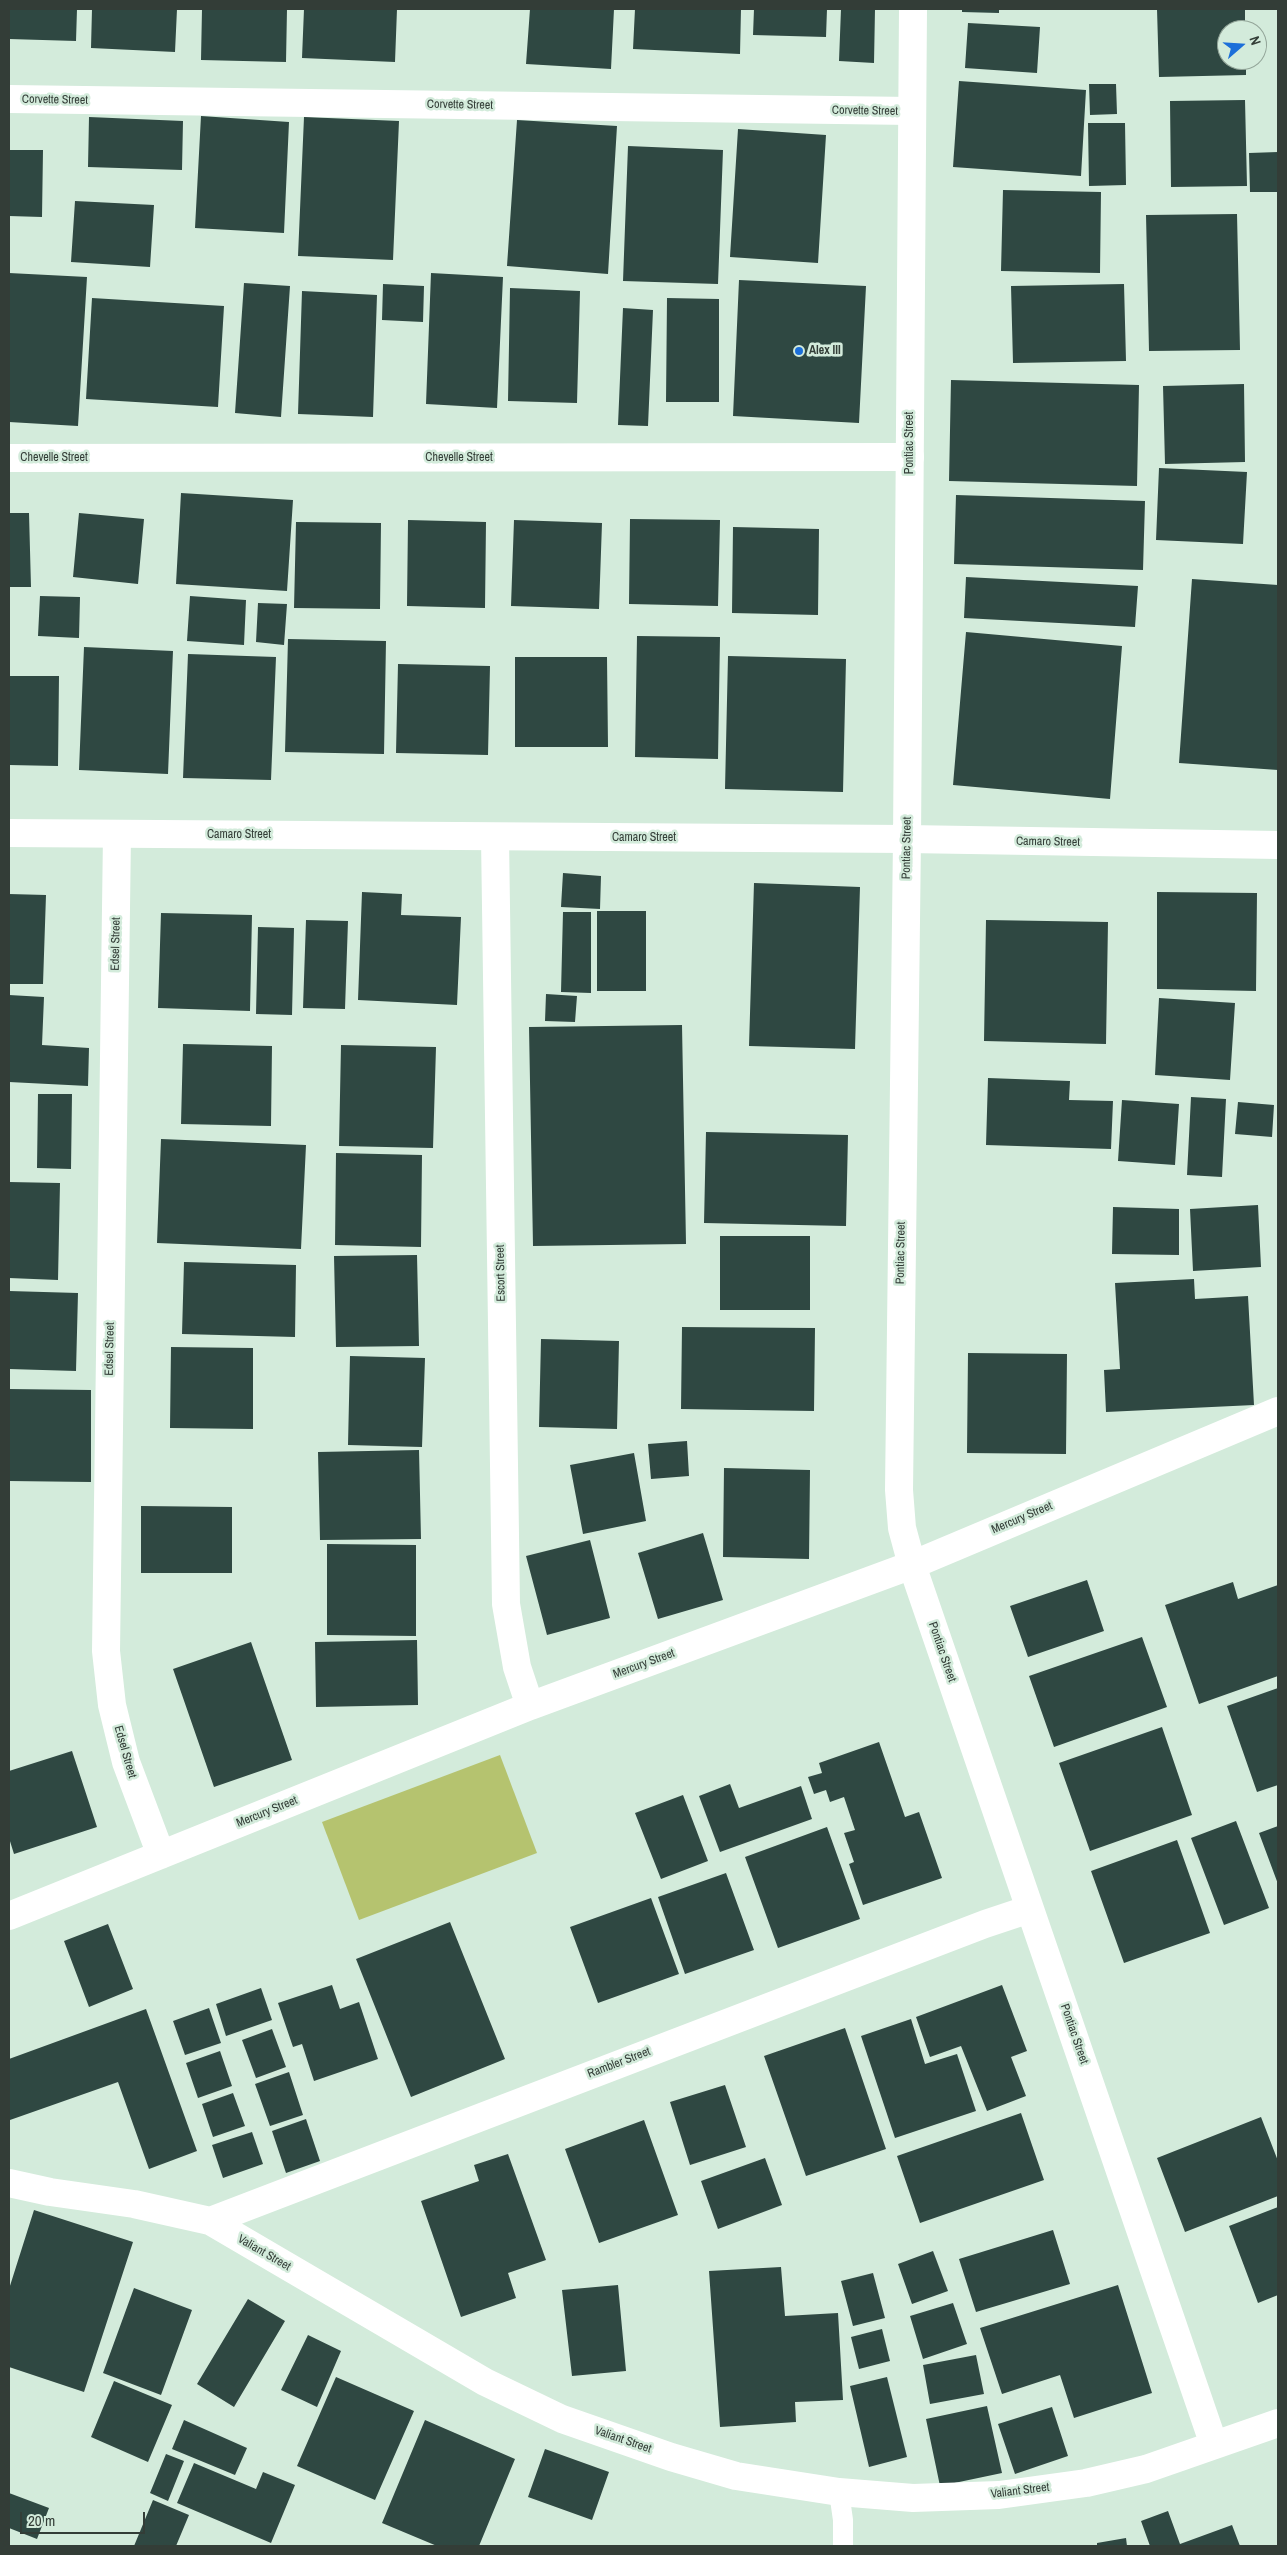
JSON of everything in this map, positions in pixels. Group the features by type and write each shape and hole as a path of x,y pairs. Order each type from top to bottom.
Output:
{"street":[{"name":"Pontiac Street","path":"913,9 907,839 899,1490 902,1528 912,1564 1214,2445"},
{"name":"Corvette Street","path":"9,99 912,112"},
{"name":"Chevelle Street","path":"9,458 910,457"},
{"name":"Camaro Street","path":"9,833 907,839 1278,845"},
{"name":"Edsel Street","path":"117,834 106,1651 112,1706 126,1762 161,1855"},
{"name":"Escort Street","path":"495,837 506,1604 517,1667 530,1706"},
{"name":"Mercury Street","path":"9,1916 530,1706 912,1564 1278,1411"},
{"name":"Rambler Street","path":"210,2222 666,2045 985,1924 1030,1909"},
{"name":"Valiant Street","path":"9,2183 134,2204 210,2222 485,2382 562,2419 671,2457 736,2476 839,2492 913,2498 999,2495 1086,2483 1146,2469 1278,2423"}],"lane":[{"path":"839,2492 843,2520 843,2546"}],"green space":[{"path":"500,1755 537,1853 359,1920 322,1822"}],"building":[{"path":"9,9 77,9 76,41 9,39"},
{"path":"92,9 177,9 175,52 91,48"},
{"path":"202,9 287,9 286,62 201,60"},
{"path":"304,9 397,9 395,62 302,58"},
{"path":"530,9 614,9 611,69 526,64"},
{"path":"635,9 741,9 740,54 633,49"},
{"path":"754,9 827,9 826,37 753,35"},
{"path":"841,9 875,9 874,63 839,61"},
{"path":"962,9 999,9 999,13 962,12"},
{"path":"1157,9 1245,9 1245,20 1217,20 1217,70 1246,70 1246,75 1159,77"},
{"path":"968,23 1040,27 1037,73 965,68"},
{"path":"959,81 1086,90 1081,176 953,167"},
{"path":"1089,84 1116,84 1117,114 1090,115"},
{"path":"1245,100 1247,186 1171,187 1170,101"},
{"path":"201,116 289,122 284,233 195,228"},
{"path":"89,117 183,121 182,170 88,167"},
{"path":"304,117 399,121 393,260 298,256"},
{"path":"517,120 617,126 608,274 507,266"},
{"path":"1088,123 1125,123 1126,185 1089,186"},
{"path":"738,129 826,135 818,263 730,257"},
{"path":"628,146 723,150 718,284 623,281"},
{"path":"9,150 43,150 42,217 9,216"},
{"path":"1278,152 1278,192 1250,192 1249,153"},
{"path":"1003,190 1101,192 1100,273 1001,271"},
{"path":"75,201 154,205 150,267 71,262"},
{"path":"1237,214 1240,350 1149,351 1146,215"},
{"path":"9,273 87,277 78,426 9,422"},
{"path":"431,273 503,277 497,408 426,404"},
{"name":"Alex III","path":"739,280 866,286 859,423 733,416"},
{"path":"244,283 290,286 281,417 235,413"},
{"path":"383,284 424,286 423,322 382,320"},
{"path":"1124,284 1126,361 1013,363 1011,286"},
{"path":"510,288 580,291 577,403 508,401"},
{"path":"302,291 377,295 373,417 298,414"},
{"path":"92,298 224,306 218,407 86,399"},
{"path":"667,298 719,299 719,402 666,402"},
{"path":"623,308 653,310 648,426 618,425"},
{"path":"951,380 1139,385 1137,486 949,481"},
{"path":"1244,384 1245,462 1165,464 1163,386"},
{"path":"1159,468 1247,472 1243,544 1156,540"},
{"path":"181,493 293,500 287,591 176,584"},
{"path":"956,495 1145,501 1143,570 954,564"},
{"path":"9,513 29,513 31,587 9,587"},
{"path":"79,513 144,519 138,584 73,577"},
{"path":"630,519 720,520 718,606 629,604"},
{"path":"408,520 486,522 485,608 407,606"},
{"path":"514,520 602,523 599,609 511,606"},
{"path":"296,522 381,523 380,609 294,608"},
{"path":"733,527 819,529 818,615 732,613"},
{"path":"966,577 1138,586 1135,627 964,618"},
{"path":"1192,579 1278,585 1278,770 1179,763"},
{"path":"40,596 80,597 79,638 38,636"},
{"path":"190,596 246,600 244,645 187,641"},
{"path":"258,603 287,604 284,645 256,642"},
{"path":"966,632 1122,646 1110,799 953,785"},
{"path":"637,636 720,637 718,759 635,757"},
{"path":"288,639 386,641 384,754 285,752"},
{"path":"84,647 173,651 168,774 79,770"},
{"path":"188,654 276,657 271,780 183,778"},
{"path":"728,656 846,659 843,792 725,789"},
{"path":"515,657 607,657 608,747 515,747"},
{"path":"398,664 490,666 488,755 396,753"},
{"path":"9,676 59,676 58,766 9,765"},
{"path":"563,873 601,876 600,909 561,907"},
{"path":"754,883 860,887 855,1049 749,1046"},
{"path":"362,892 402,894 401,915 461,917 457,1005 358,1000"},
{"path":"1157,892 1257,893 1256,991 1157,989"},
{"path":"9,894 46,895 43,984 9,984"},
{"path":"597,911 646,911 646,991 597,991"},
{"path":"563,912 591,912 591,993 561,992"},
{"path":"161,913 252,915 250,1011 158,1008"},
{"path":"306,920 348,921 345,1009 303,1008"},
{"path":"986,920 1108,922 1106,1044 984,1041"},
{"path":"258,927 294,928 292,1015 256,1014"},
{"path":"546,994 577,996 575,1022 545,1021"},
{"path":"9,995 44,997 42,1045 89,1048 88,1086 9,1082"},
{"path":"1159,998 1235,1003 1230,1080 1155,1075"},
{"path":"682,1025 686,1244 533,1246 529,1027"},
{"path":"183,1044 272,1046 271,1126 181,1124"},
{"path":"341,1045 436,1047 433,1148 339,1146"},
{"path":"988,1078 1070,1081 1069,1100 1113,1101 1111,1149 986,1145"},
{"path":"38,1094 72,1094 71,1169 37,1168"},
{"path":"1191,1097 1226,1099 1222,1177 1187,1175"},
{"path":"1122,1100 1179,1104 1175,1165 1118,1161"},
{"path":"1238,1102 1274,1105 1272,1137 1235,1134"},
{"path":"706,1132 848,1135 846,1226 704,1223"},
{"path":"161,1139 306,1145 301,1249 157,1243"},
{"path":"336,1153 422,1155 421,1247 335,1245"},
{"path":"9,1182 60,1183 58,1280 9,1278"},
{"path":"1258,1205 1261,1267 1193,1271 1190,1209"},
{"path":"1113,1207 1179,1209 1179,1255 1112,1254"},
{"path":"720,1236 810,1236 810,1310 720,1310"},
{"path":"417,1255 419,1346 336,1347 334,1256"},
{"path":"184,1262 296,1265 295,1337 182,1334"},
{"path":"1194,1279 1195,1299 1248,1296 1254,1405 1106,1412 1104,1370 1120,1369 1115,1283"},
{"path":"9,1291 78,1293 76,1371 9,1369"},
{"path":"682,1327 815,1328 814,1411 681,1409"},
{"path":"541,1339 619,1341 617,1429 539,1427"},
{"path":"171,1347 253,1348 253,1429 170,1428"},
{"path":"968,1353 1067,1354 1066,1454 967,1453"},
{"path":"350,1356 425,1358 422,1447 348,1445"},
{"path":"9,1389 91,1390 91,1482 9,1481"},
{"path":"687,1441 689,1476 651,1479 648,1444"},
{"path":"419,1450 421,1539 320,1540 318,1452"},
{"path":"634,1453 646,1521 583,1534 570,1465"},
{"path":"724,1468 810,1470 809,1559 723,1557"},
{"path":"141,1506 232,1507 232,1573 141,1573"},
{"path":"703,1533 723,1600 658,1619 638,1553"},
{"path":"590,1540 610,1618 547,1635 526,1556"},
{"path":"327,1544 416,1545 416,1636 327,1635"},
{"path":"1087,1580 1104,1631 1028,1657 1010,1606"},
{"path":"1233,1582 1238,1599 1278,1585 1278,1676 1199,1704 1165,1605"},
{"path":"1142,1637 1167,1707 1054,1747 1029,1676"},
{"path":"417,1640 418,1705 316,1707 315,1642"},
{"path":"251,1642 292,1760 214,1787 173,1669"},
{"path":"1278,1688 1278,1785 1257,1792 1227,1706"},
{"path":"1162,1727 1192,1815 1090,1851 1059,1763"},
{"path":"879,1742 905,1817 919,1812 942,1878 863,1905 849,1864 854,1862 844,1833 855,1830 844,1797 830,1802 826,1790 814,1794 808,1777 822,1773 819,1763"},
{"path":"72,1751 97,1827 14,1854 9,1838 9,1771"},
{"path":"730,1784 739,1808 801,1786 812,1819 720,1852 699,1796"},
{"path":"683,1795 708,1861 661,1879 635,1813"},
{"path":"1236,1821 1269,1908 1224,1925 1191,1838"},
{"path":"1278,1826 1278,1884 1259,1833"},
{"path":"827,1827 860,1919 778,1948 745,1857"},
{"path":"1177,1840 1210,1933 1124,1963 1091,1871"},
{"path":"726,1873 754,1950 685,1974 658,1897"},
{"path":"651,1898 679,1974 598,2003 570,1927"},
{"path":"450,1922 505,2059 411,2097 356,1959"},
{"path":"108,1924 133,1989 89,2007 64,1941"},
{"path":"332,1985 340,2009 359,2002 378,2059 314,2081 302,2044 293,2047 278,2003"},
{"path":"1002,1985 1027,2051 1011,2057 1026,2096 987,2111 961,2046 930,2057 916,2017"},
{"path":"261,1988 272,2020 226,2036 216,2004"},
{"path":"209,2008 221,2043 185,2055 173,2021"},
{"path":"146,2009 197,2151 149,2169 118,2082 10,2120 9,2059"},
{"path":"911,2019 925,2064 957,2054 976,2111 895,2138 861,2036"},
{"path":"845,2028 886,2149 806,2176 764,2056"},
{"path":"272,2029 286,2067 256,2078 242,2040"},
{"path":"220,2051 232,2086 198,2098 186,2063"},
{"path":"289,2072 303,2115 270,2126 255,2084"},
{"path":"725,2085 746,2147 690,2165 670,2102"},
{"path":"233,2093 245,2126 213,2137 202,2104"},
{"path":"1021,2113 1044,2180 920,2223 897,2156"},
{"path":"1261,2117 1278,2161 1278,2196 1185,2232 1157,2158"},
{"path":"306,2119 320,2161 286,2173 272,2131"},
{"path":"644,2120 678,2215 599,2243 565,2149"},
{"path":"252,2132 263,2164 223,2178 212,2145"},
{"path":"508,2154 546,2260 508,2273 516,2298 461,2317 421,2201 479,2181 474,2165"},
{"path":"765,2158 782,2205 718,2229 701,2181"},
{"path":"1278,2207 1278,2295 1258,2303 1229,2226"},
{"path":"34,2210 133,2242 84,2392 9,2367 9,2289"},
{"path":"1053,2230 1070,2284 976,2312 959,2259"},
{"path":"933,2251 948,2291 912,2304 898,2264"},
{"path":"781,2267 785,2316 838,2313 843,2400 795,2402 796,2422 720,2427 709,2271"},
{"path":"873,2273 885,2318 853,2326 841,2281"},
{"path":"618,2285 626,2371 572,2376 562,2290"},
{"path":"1118,2285 1152,2393 1074,2418 1060,2375 1002,2394 980,2328"},
{"path":"134,2288 192,2310 161,2395 103,2373"},
{"path":"248,2299 285,2321 234,2407 197,2384"},
{"path":"953,2303 967,2344 923,2359 910,2316"},
{"path":"882,2329 890,2361 859,2369 851,2337"},
{"path":"308,2335 341,2351 317,2407 281,2390"},
{"path":"976,2355 984,2394 930,2404 923,2365"},
{"path":"336,2377 414,2411 375,2500 297,2466"},
{"path":"887,2377 907,2457 869,2467 850,2386"},
{"path":"114,2381 172,2405 148,2462 91,2437"},
{"path":"987,2406 1002,2473 940,2486 926,2419"},
{"path":"1052,2407 1068,2456 1015,2474 998,2424"},
{"path":"184,2420 247,2448 235,2475 172,2449"},
{"path":"425,2420 515,2459 479,2546 437,2546 382,2523"},
{"path":"545,2449 609,2472 592,2520 528,2497"},
{"path":"166,2454 184,2461 168,2501 150,2493"},
{"path":"194,2463 256,2489 263,2472 295,2485 271,2543 177,2503"},
{"path":"9,2493 49,2508 37,2539 9,2528"},
{"path":"153,2500 189,2515 176,2546 134,2546"},
{"path":"1168,2511 1180,2544 1232,2525 1240,2546 1150,2546 1141,2521"},
{"path":"1126,2538 1127,2546 1097,2546 1097,2543"}],"place":[{"name":"Alex III","path":"799,351"}]}
